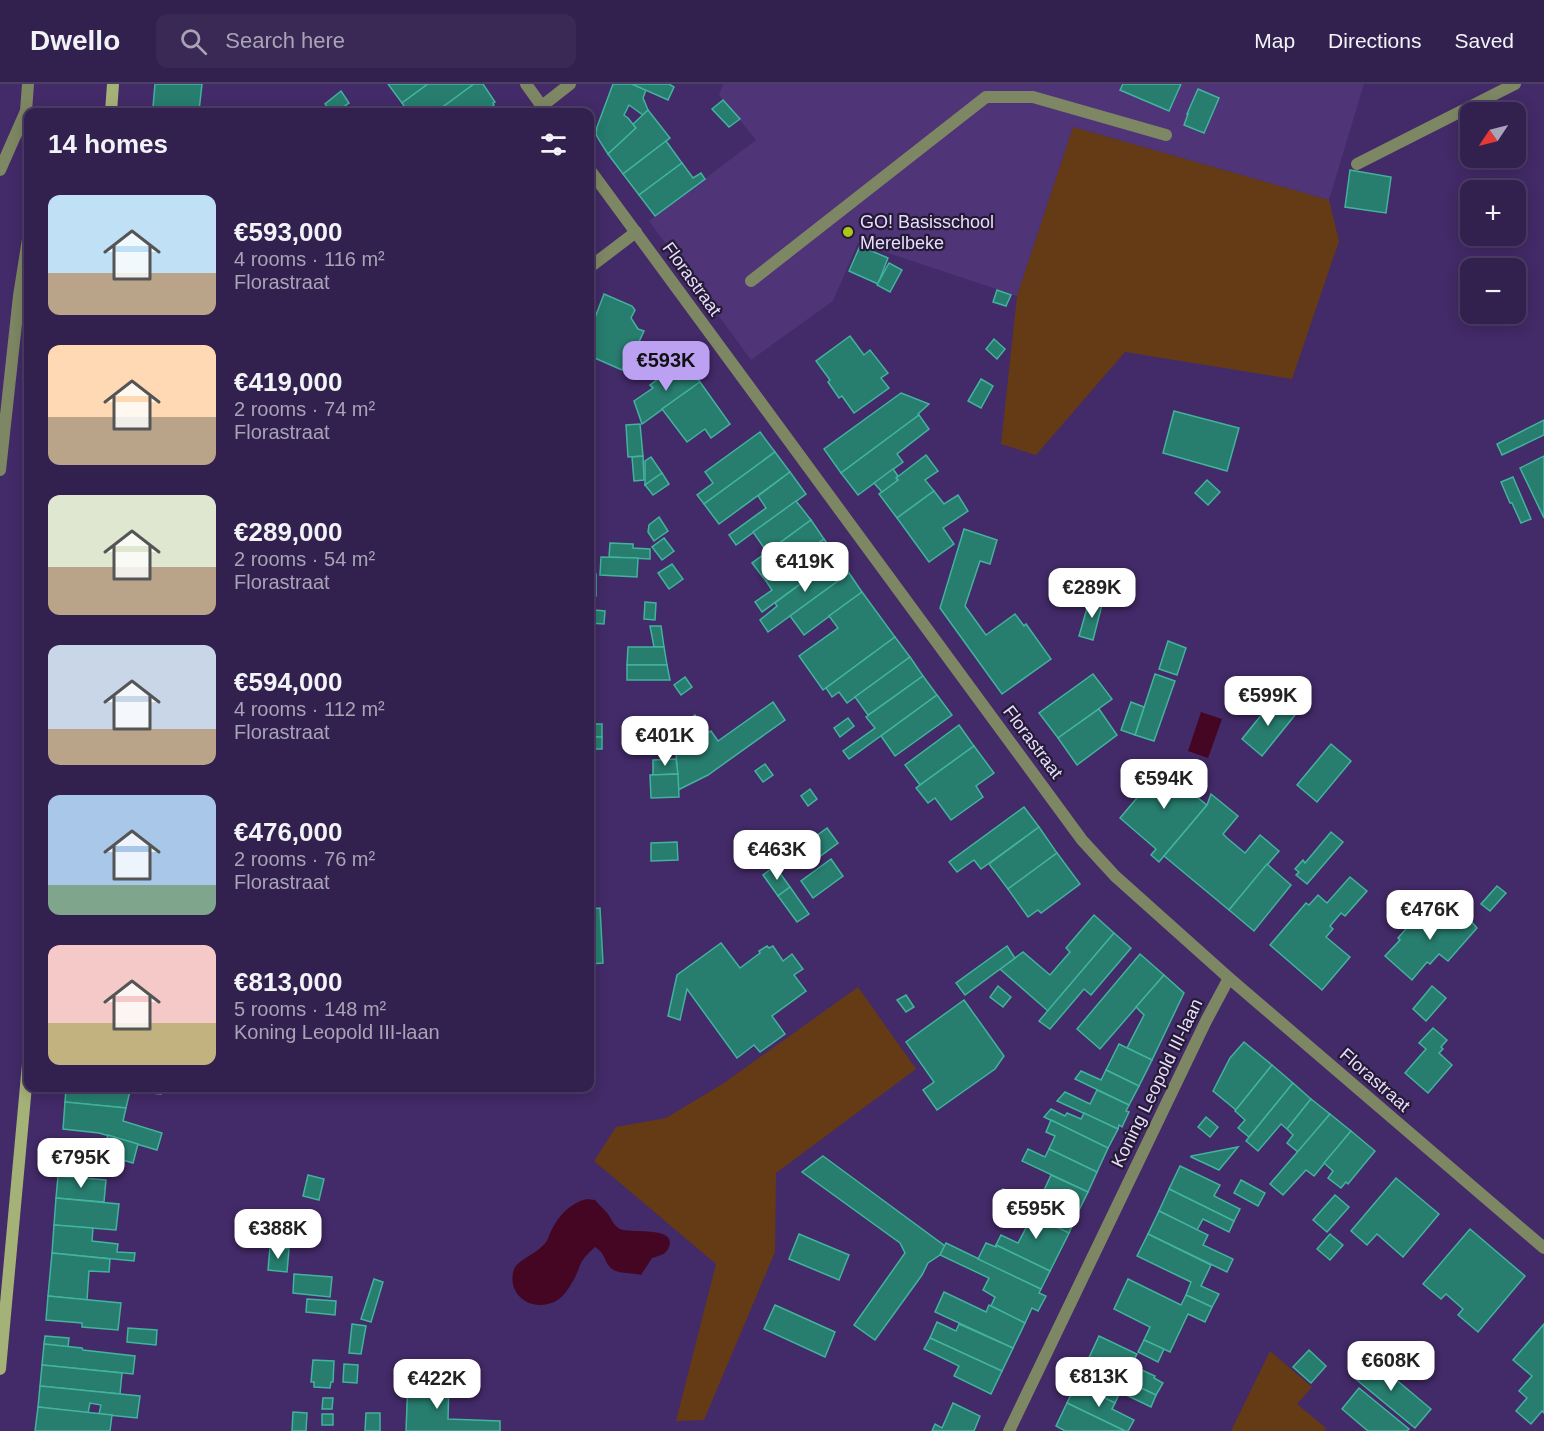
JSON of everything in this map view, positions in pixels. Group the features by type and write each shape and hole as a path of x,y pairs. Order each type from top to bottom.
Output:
{"street":[{"path":"26,108 28,84"},
{"path":"111,108 113,84"},
{"path":"526,84 544,108"},
{"path":"546,108 570,84"},
{"path":"1357,164 1515,84"},
{"path":"751,281 986,97 1034,97 1166,135"},
{"path":"0,170 24,116"},
{"name":"Florastraat","path":"594,175 1082,840 1115,876 1229,978 1544,1248"},
{"path":"594,264 636,232"},
{"path":"0,470 24,264"},
{"name":"Koning Leopold III-laan","path":"1009,1431 1206,1021 1229,978"},
{"path":"0,1369 25,1092"}],"shaded area":[{"name":"GO! Basisschool Merelbeke","path":"723,84 1364,84 1329,200 1073,127 1017,296 858,243 833,301 751,360 649,221 756,140 719,95"},
{"path":"1073,127 1329,200 1339,241 1292,379 1125,352 1036,455 1001,444 1017,296"},
{"path":"1201,712 1222,719 1208,758 1188,751"},
{"path":"858,987 916,1069 776,1173 775,1252 704,1420 676,1421 716,1264 594,1161 616,1127 666,1118 724,1083"},
{"path":"587,1199 595,1200 620,1229 661,1233 667,1236 670,1241 667,1251 652,1258 641,1275 612,1269 601,1251 595,1247 583,1259 571,1284 559,1299 542,1305 526,1301 515,1290 514,1269 547,1241 554,1225 566,1210 575,1203"},
{"path":"1270,1351 1312,1387 1297,1404 1326,1428 1324,1431 1231,1431"}],"building":[{"path":"155,84 202,84 199,108 153,107"},
{"path":"388,84 428,84 402,103"},
{"path":"428,84 474,84 441,108 405,108 402,103"},
{"path":"474,84 483,84 495,102 490,108 441,108"},
{"path":"613,84 632,84 646,90 643,98 648,110 643,115 629,105 624,115 636,128 608,154 596,134"},
{"path":"632,84 669,84 674,87 668,100"},
{"path":"1123,84 1181,84 1169,111 1120,90"},
{"path":"1198,89 1219,98 1204,133 1184,125"},
{"path":"341,91 349,103 342,108 328,108 325,104"},
{"path":"723,100 740,119 729,127 712,109"},
{"path":"648,110 670,138 623,174 608,154 636,128 633,124"},
{"path":"666,141 682,163 639,195 623,174"},
{"path":"682,163 693,178 701,173 705,179 655,216 639,195"},
{"path":"1350,170 1391,177 1386,213 1345,207"},
{"path":"860,246 888,258 878,284 849,271"},
{"path":"889,263 902,270 890,292 877,285"},
{"path":"997,290 1011,295 1006,306 993,302"},
{"path":"604,294 632,306 635,310 631,318 638,329 644,331 638,344 634,342 622,370 594,358 594,320"},
{"path":"850,336 864,355 870,350 888,373 881,378 889,388 854,413 842,396 839,398 828,382 830,380 816,361"},
{"path":"994,339 1005,349 997,359 986,349"},
{"path":"685,362 700,382 642,424 634,401 653,388 650,385 667,372 669,374"},
{"path":"981,379 993,386 981,408 968,401"},
{"path":"700,382 730,424 711,438 705,429 687,442 662,409"},
{"path":"901,393 929,404 919,415 841,473 824,449"},
{"path":"1174,411 1239,428 1227,471 1163,453"},
{"path":"919,415 929,429 897,454 903,462 858,495 841,473"},
{"path":"1544,420 1544,435 1502,455 1497,444"},
{"path":"640,424 643,456 628,457 626,425"},
{"path":"760,432 775,452 704,504 697,495 713,483 705,472"},
{"path":"775,452 790,472 719,524 704,504"},
{"path":"926,455 938,471 925,480 934,491 897,518 879,494"},
{"path":"643,456 644,480 634,481 632,457"},
{"path":"1544,456 1544,518 1520,468"},
{"path":"651,457 662,473 645,485 645,461"},
{"path":"893,469 898,480 882,492 874,483"},
{"path":"790,472 806,494 736,545 729,535 766,508 758,496"},
{"path":"662,473 669,484 653,495 645,485"},
{"path":"1513,477 1531,519 1521,523 1501,482"},
{"path":"1207,480 1220,492 1208,505 1195,493"},
{"path":"934,491 944,504 958,495 968,511 943,528 954,544 929,562 897,518"},
{"path":"796,501 811,520 767,552 753,532"},
{"path":"659,517 668,531 654,541 648,532 649,525"},
{"path":"811,520 824,539 766,581 752,563"},
{"path":"964,529 997,540 990,564 980,561 965,606 986,635 1015,614 1024,626 1026,624 1051,659 1002,694 940,608"},
{"path":"664,538 674,551 662,560 652,547"},
{"path":"824,539 837,557 762,612 755,602 772,590 766,581"},
{"path":"610,543 633,544 633,548 650,549 650,559 609,557"},
{"path":"601,557 638,558 637,577 600,575"},
{"path":"837,557 849,573 768,632 760,620 777,606 775,603"},
{"path":"672,564 683,579 669,589 658,573"},
{"path":"849,573 862,592 804,635 790,616"},
{"path":"594,574 596,574 596,596 594,596"},
{"path":"862,592 895,637 823,690 799,656 838,628 829,616"},
{"path":"1097,594 1104,597 1093,640 1079,636 1087,608 1092,609"},
{"path":"645,602 656,603 655,620 644,619"},
{"path":"594,606 595,610 605,611 604,624 594,623"},
{"path":"650,626 661,626 664,647 654,647"},
{"path":"895,637 910,657 847,703 839,692 832,697 826,688"},
{"path":"1168,641 1186,648 1177,675 1159,669"},
{"path":"628,647 664,647 667,665 627,665"},
{"path":"910,657 923,676 868,715 855,697"},
{"path":"627,665 667,665 670,680 627,680"},
{"path":"1093,674 1112,699 1058,738 1039,713"},
{"path":"1155,674 1175,681 1154,741 1135,735"},
{"path":"923,676 937,695 849,759 843,751 875,728 866,717"},
{"path":"685,677 692,687 681,695 674,685"},
{"path":"937,695 952,715 895,756 881,736"},
{"path":"1275,698 1295,715 1262,756 1242,739"},
{"path":"773,702 785,720 708,775 678,790 675,729 695,715 707,733 711,731 718,741"},
{"path":"1131,702 1144,707 1135,735 1121,730"},
{"path":"1099,709 1117,735 1077,765 1058,738"},
{"path":"848,718 854,726 840,737 834,728"},
{"path":"594,724 602,724 602,737 594,737"},
{"path":"959,725 974,746 920,785 905,765"},
{"path":"594,737 602,737 602,749 594,749"},
{"path":"1331,744 1351,761 1317,802 1297,785"},
{"path":"974,746 994,773 976,786 983,797 951,820 935,798 928,803 916,788"},
{"path":"676,759 678,774 653,775 653,760"},
{"path":"1166,763 1174,766 1178,777 1207,805 1159,862 1151,855 1156,849 1120,818 1147,786 1143,783 1158,766 1160,768"},
{"path":"765,764 773,775 763,782 755,771"},
{"path":"678,774 679,797 651,798 650,775"},
{"path":"810,789 817,799 808,806 801,796"},
{"path":"1211,794 1238,816 1223,834 1227,838 1245,853 1260,835 1279,851 1229,910 1164,856 1207,805"},
{"path":"1024,807 1039,827 981,869 974,860 957,872 949,862"},
{"path":"1039,827 1057,853 1008,889 989,864"},
{"path":"827,828 838,843 811,863 810,861 806,864 799,854 803,852 800,848"},
{"path":"1331,832 1343,842 1307,884 1296,875 1299,872 1295,869 1303,860 1305,863"},
{"path":"677,842 678,860 651,861 651,843"},
{"path":"1057,853 1080,884 1041,913 1038,910 1028,917 1008,889"},
{"path":"831,859 843,876 813,898 801,881"},
{"path":"1267,864 1291,885 1254,931 1229,910"},
{"path":"775,866 790,887 778,896 763,875"},
{"path":"1350,877 1367,891 1345,916 1341,913 1330,926 1333,929 1326,937 1350,957 1322,990 1270,945 1306,903 1309,905 1318,895 1327,903"},
{"path":"1497,886 1506,893 1490,911 1481,904"},
{"path":"790,887 809,914 797,922 778,896"},
{"path":"1432,903 1454,923 1463,912 1477,928 1448,961 1439,954 1430,964 1427,962 1412,980 1385,956 1413,921 1415,922"},
{"path":"600,908 603,963 594,964 594,909"},
{"path":"1094,915 1114,933 1048,1011 1000,969 1023,952 1050,975 1070,952 1066,948"},
{"path":"1114,933 1131,948 1091,995 1084,989 1050,1029 1039,1021"},
{"path":"721,943 740,968 760,953 759,951 767,946 769,948 773,946 783,961 792,954 803,969 794,975 806,991 772,1016 785,1034 760,1052 754,1045 737,1058 687,989 680,1020 668,1016 677,975"},
{"path":"1007,946 1015,958 965,995 956,983"},
{"path":"1140,954 1164,975 1100,1049 1077,1029"},
{"path":"1164,975 1184,993 1152,1060 1127,1048 1144,1015 1136,1007"},
{"path":"998,986 1011,997 1003,1007 990,997"},
{"path":"1432,986 1446,998 1426,1021 1413,1009"},
{"path":"906,995 914,1007 906,1012 897,1000"},
{"path":"964,1000 1004,1056 995,1069 937,1110 923,1090 934,1082 906,1042"},
{"path":"1433,1028 1447,1040 1439,1053 1452,1065 1428,1093 1405,1073 1426,1049 1419,1043"},
{"path":"1244,1042 1272,1065 1236,1110 1213,1091 1230,1058"},
{"path":"1119,1044 1152,1060 1139,1086 1106,1070"},
{"path":"1272,1065 1293,1083 1249,1137 1238,1128 1245,1120 1235,1111"},
{"path":"1106,1070 1139,1086 1129,1105 1075,1079 1081,1071 1101,1080"},
{"path":"1293,1083 1311,1099 1287,1129 1281,1124 1258,1151 1246,1141"},
{"path":"1097,1090 1129,1105 1126,1111 1129,1112 1122,1127 1119,1125 1118,1129 1057,1101 1065,1092 1090,1104"},
{"path":"66,1092 130,1092 126,1108 65,1102"},
{"path":"1311,1099 1330,1114 1298,1152 1287,1143 1293,1135 1287,1129"},
{"path":"65,1102 126,1108 123,1121 162,1133 157,1150 99,1133 63,1129"},
{"path":"1051,1109 1065,1116 1067,1113 1081,1119 1084,1113 1118,1129 1108,1148 1044,1117"},
{"path":"1330,1114 1351,1131 1314,1176 1306,1170 1283,1195 1270,1184"},
{"path":"1206,1117 1218,1127 1210,1137 1198,1127"},
{"path":"1051,1120 1108,1148 1097,1172 1049,1149 1055,1136 1046,1132"},
{"path":"1351,1131 1375,1151 1348,1184 1346,1182 1341,1188 1328,1178 1333,1171 1324,1163"},
{"path":"108,1135 138,1144 133,1163 102,1154"},
{"path":"1238,1147 1219,1170 1191,1157 1191,1156"},
{"path":"1028,1149 1045,1157 1049,1149 1097,1172 1088,1192 1022,1161"},
{"path":"823,1156 945,1246 940,1255 928,1263 922,1275 875,1340 854,1325 905,1253 900,1243 802,1172"},
{"path":"1180,1166 1220,1185 1214,1196 1240,1209 1234,1221 1169,1189"},
{"path":"308,1175 324,1179 319,1200 303,1196"},
{"path":"1051,1175 1088,1192 1077,1214 1041,1197"},
{"path":"58,1176 106,1180 104,1202 56,1198"},
{"path":"1396,1178 1439,1214 1403,1257 1377,1234 1367,1245 1351,1231"},
{"path":"1241,1180 1265,1193 1258,1206 1234,1193"},
{"path":"1003,1189 1037,1205 1041,1197 1077,1214 1069,1233 998,1199"},
{"path":"1169,1189 1234,1221 1229,1232 1203,1219 1197,1230 1159,1211"},
{"path":"1335,1195 1349,1207 1327,1232 1313,1220"},
{"path":"56,1198 119,1204 116,1230 54,1225"},
{"path":"1015,1207 1069,1233 1050,1271 996,1245 1001,1235 1018,1243 1027,1226 1010,1218"},
{"path":"1159,1211 1208,1235 1203,1245 1233,1259 1227,1272 1148,1234"},
{"path":"54,1225 93,1228 92,1241 118,1244 117,1252 135,1253 134,1261 52,1253"},
{"path":"1470,1229 1525,1276 1478,1332 1458,1315 1463,1309 1446,1294 1441,1299 1423,1284"},
{"path":"799,1234 849,1255 839,1280 789,1259"},
{"path":"1148,1234 1211,1265 1201,1286 1219,1294 1212,1307 1186,1295 1191,1282 1137,1256"},
{"path":"1330,1234 1343,1245 1330,1260 1317,1249"},
{"path":"946,1243 1041,1289 1039,1293 1046,1296 1038,1311 1032,1308 1025,1323 991,1306 995,1297 983,1290 989,1278 940,1255"},
{"path":"986,1243 996,1247 996,1245 1050,1271 1041,1289 978,1259"},
{"path":"270,1247 289,1249 287,1272 268,1270"},
{"path":"52,1253 110,1259 109,1272 89,1271 87,1300 48,1296"},
{"path":"294,1274 332,1277 330,1297 293,1293"},
{"path":"374,1279 383,1282 371,1322 361,1319"},
{"path":"1128,1279 1181,1305 1186,1295 1212,1307 1205,1322 1188,1314 1170,1352 1144,1340 1150,1327 1114,1309"},
{"path":"944,1292 986,1312 989,1305 1025,1323 1013,1348 935,1312"},
{"path":"48,1296 121,1303 118,1330 82,1327 82,1323 46,1320"},
{"path":"307,1299 336,1301 335,1315 306,1312"},
{"path":"775,1305 835,1332 825,1357 764,1329"},
{"path":"937,1322 956,1331 959,1324 1013,1348 1002,1371 930,1338"},
{"path":"352,1324 366,1326 361,1354 349,1353"},
{"path":"1544,1324 1544,1413 1542,1411 1531,1424 1516,1411 1527,1398 1519,1391 1532,1376 1513,1360"},
{"path":"128,1328 157,1330 156,1345 127,1342"},
{"path":"45,1336 69,1338 68,1347 44,1344"},
{"path":"1099,1336 1137,1354 1131,1365 1155,1376 1154,1378 1163,1383 1156,1395 1087,1362"},
{"path":"930,1338 1002,1371 991,1394 954,1376 959,1366 924,1349"},
{"path":"1144,1340 1164,1349 1158,1362 1138,1352"},
{"path":"44,1344 135,1356 133,1374 42,1365"},
{"path":"1309,1350 1326,1366 1311,1383 1293,1367"},
{"path":"1368,1356 1431,1409 1415,1428 1352,1376"},
{"path":"313,1360 334,1361 333,1382 330,1388 314,1387 314,1382 311,1382"},
{"path":"1087,1362 1156,1395 1151,1407 1120,1392 1115,1403 1076,1384"},
{"path":"344,1364 358,1365 357,1383 343,1382"},
{"path":"42,1365 122,1373 120,1394 40,1386"},
{"path":"408,1380 449,1381 448,1419 500,1421 500,1431 406,1431"},
{"path":"1076,1384 1115,1403 1112,1409 1134,1420 1128,1431 1067,1403"},
{"path":"40,1386 140,1396 137,1418 99,1414 101,1405 90,1403 88,1413 38,1407"},
{"path":"1359,1388 1409,1429 1407,1431 1368,1431 1342,1409"},
{"path":"323,1398 333,1398 332,1409 322,1409"},
{"path":"953,1403 980,1416 974,1431 932,1431 935,1424 942,1428"},
{"path":"1067,1403 1125,1431 1065,1431 1056,1426"},
{"path":"38,1407 112,1415 110,1431 35,1431"},
{"path":"293,1412 307,1413 306,1431 292,1431"},
{"path":"366,1413 380,1413 380,1431 365,1431"},
{"path":"322,1414 333,1414 333,1425 322,1425"}],"place":[{"name":"GO! Basisschool Merelbeke","path":"848,232"}]}
